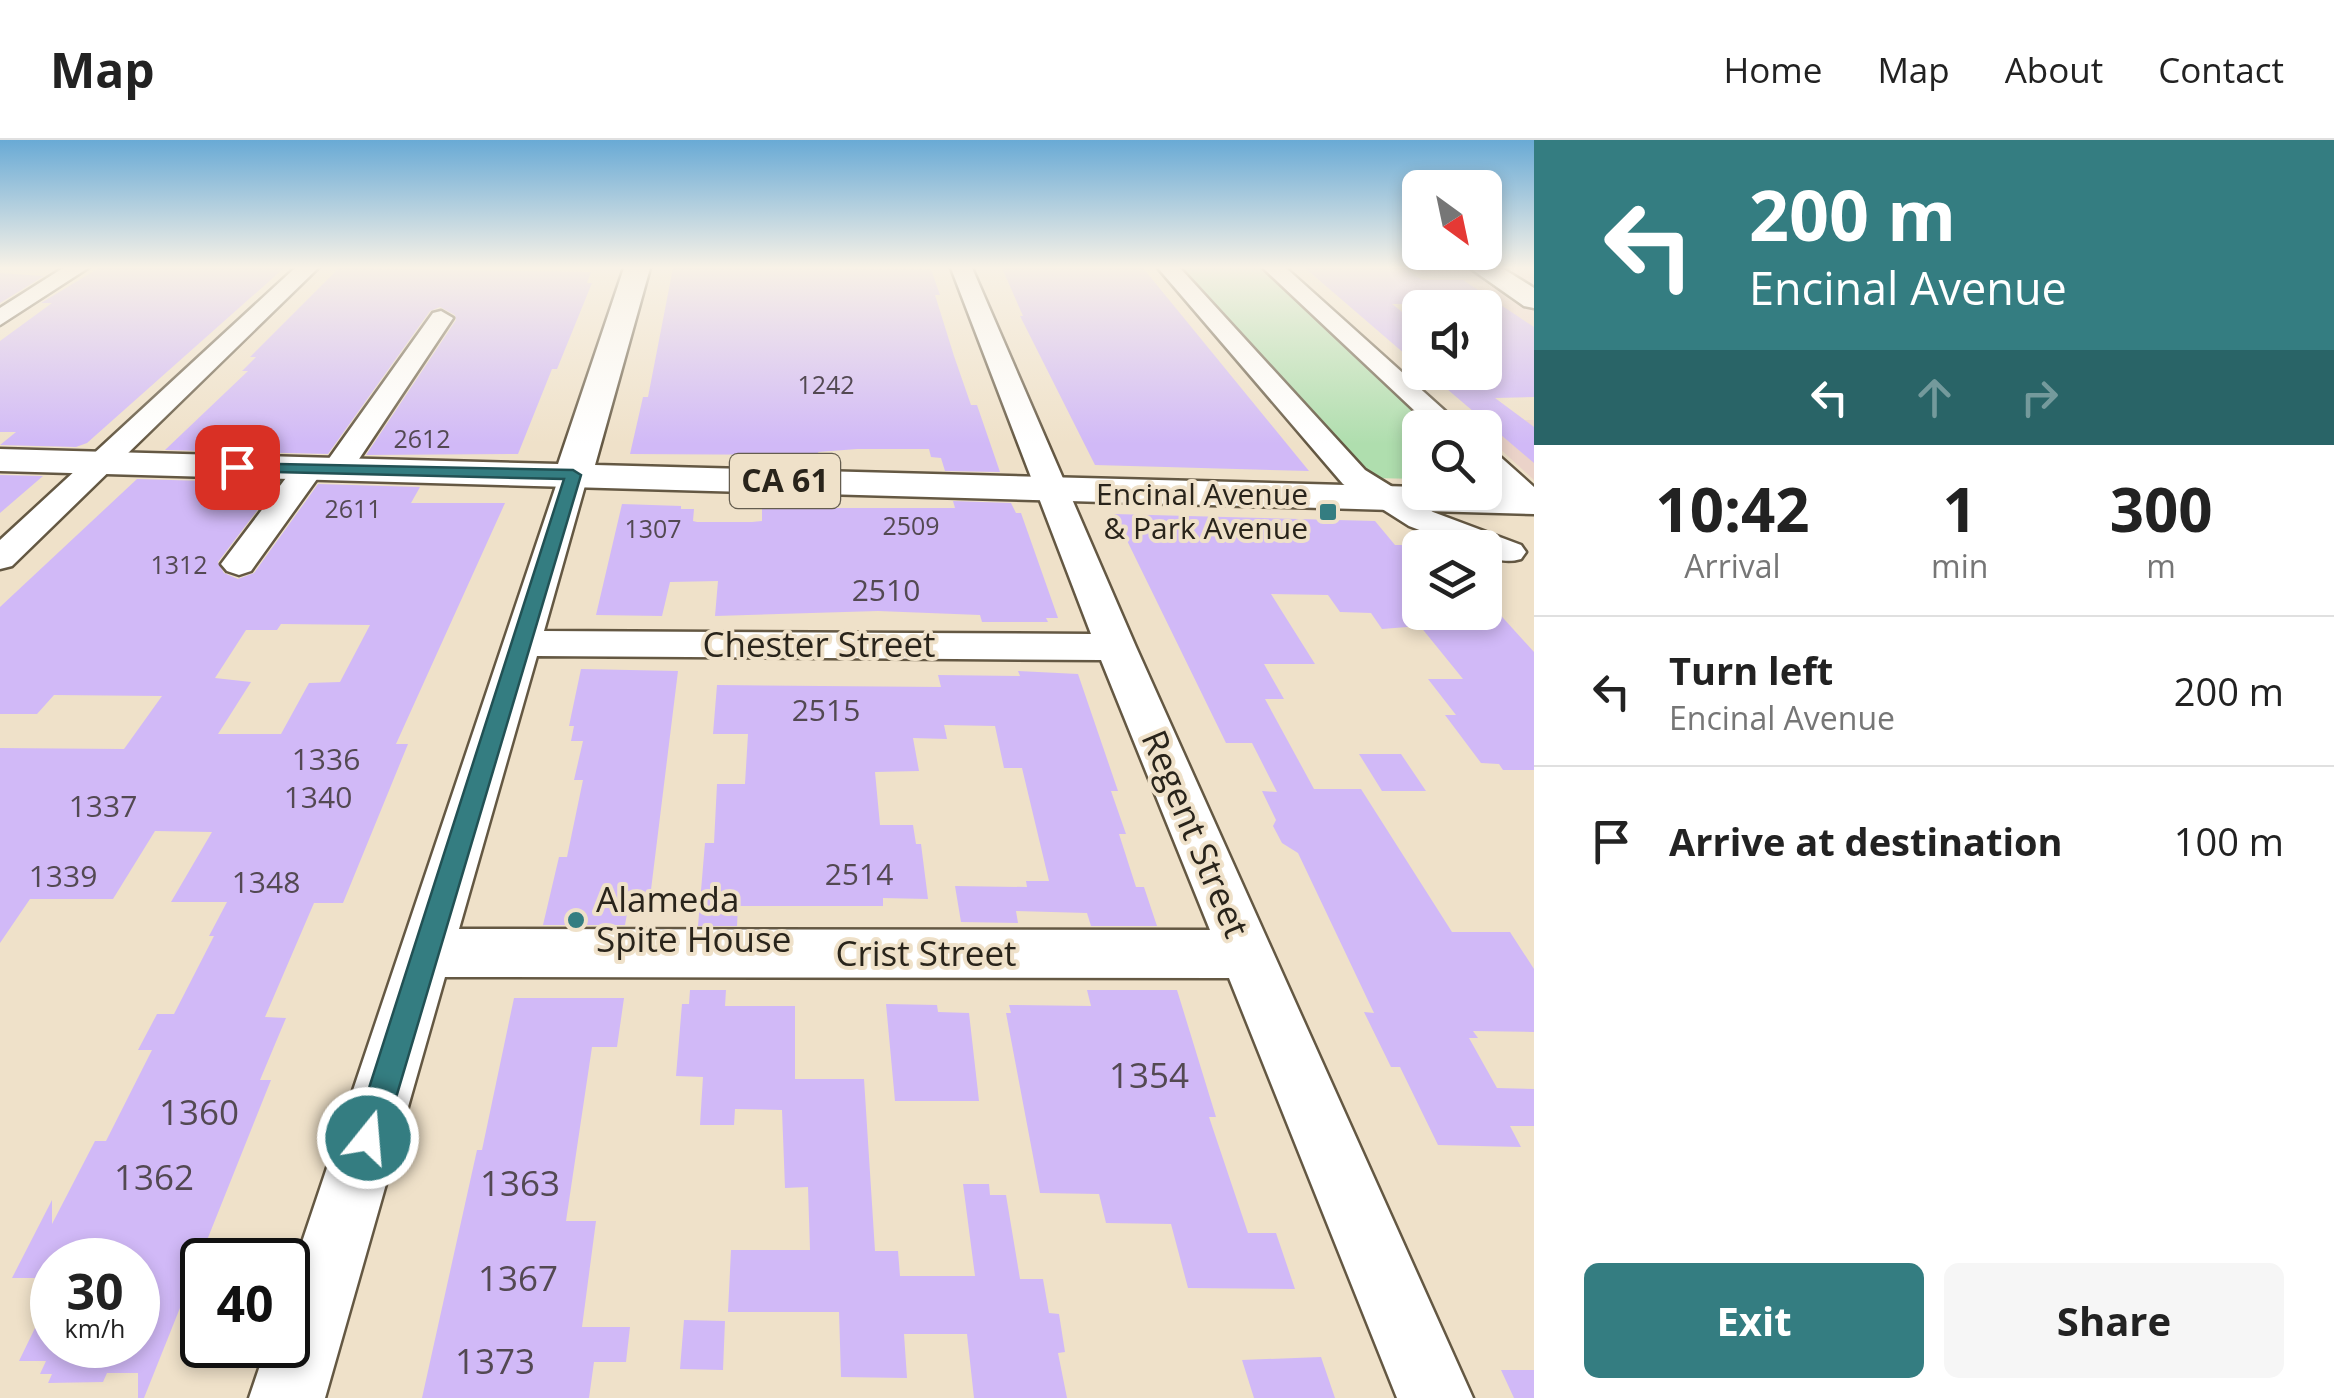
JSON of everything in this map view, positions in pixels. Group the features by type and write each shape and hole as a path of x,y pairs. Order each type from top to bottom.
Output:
{"main road":[{"path":"0,460 573,475 619,327"},
{"name":"CA 61","path":"573,475 1402,498"},
{"name":"CA 61","path":"1502,501 1533,502"}],"street":[{"path":"0,560 246,327"},
{"path":"239,564 323,469 433,327"},
{"name":"Regent Street","path":"985,327 1116,647 1435,1398"},
{"path":"1220,327 1354,477 1421,519 1509,552"},
{"path":"1338,327 1430,410"},
{"path":"1502,474 1533,502"},
{"path":"288,1398 573,475"},
{"path":"1466,510 1534,577"},
{"name":"Chester Street","path":"522,643 1116,647"},
{"name":"Crist Street","path":"426,953 1245,954"}],"shaded area":[{"path":"1502,327 1534,327 1534,384 1502,334"},
{"path":"1502,420 1534,420 1534,480 1502,451"}],"green space":[{"path":"1232,327 1325,327 1416,410 1402,410 1402,479 1372,478"}],"building":[{"path":"20,327 218,327 87,443 76,447 0,445 16,432 0,432 0,341"},
{"path":"280,327 419,327 328,454 165,450 248,371 242,371 256,357 250,357"},
{"path":"452,327 574,327 557,369 552,369 518,454 366,455"},
{"path":"662,327 945,327 971,405 977,405 1000,472 945,471 941,458 931,457 929,449 857,449 818,452 819,455 630,454 643,397 648,397"},
{"path":"1025,327 1191,327 1309,471 1095,465"},
{"path":"1373,327 1402,327 1402,352"},
{"path":"1502,327 1534,327 1534,397 1495,398 1534,427 1534,463 1502,436 1502,410 1472,410 1448,390 1502,390"},
{"path":"0,475 43,476 0,513"},
{"path":"137,479 278,483 218,562 224,573 238,579 254,573 318,484 420,487 411,503 505,503 396,744 408,744 343,903 314,903 265,1017 286,1018 260,1080 271,1080 208,1238 180,1238 180,1308 160,1358 160,1238 33,1238 52,1200 52,1224 95,1141 106,1141 152,1050 138,1050 157,1014 174,1014 214,936 209,936 227,902 171,902 212,832 155,831 113,899 30,899 0,943 0,748 124,749 162,696 54,695 37,714 0,714 0,607","holes":["281,624 370,625 340,682 309,683 281,734 218,734 251,682 215,678 246,630 277,630"]},
{"path":"953,501 1011,503 1016,513 1021,513 1058,618 1046,618 1048,622 982,622 980,615 878,611 715,616 718,581 670,582 662,616 596,615 622,504 694,509 693,521 697,522 752,522 762,521 762,508 955,508"},
{"path":"1114,514 1375,521 1395,545 1402,545 1402,627 1382,629 1371,613 1340,612 1328,595 1271,594 1315,664 1264,664 1284,699 1265,699 1314,789 1361,789 1452,932 1510,932 1534,969 1534,1032 1473,1031 1478,1038 1469,1038 1497,1088 1534,1089 1534,1126 1510,1126 1521,1147 1438,1145 1400,1067 1391,1067 1364,1012 1374,1013 1298,853 1282,843 1273,826 1276,820 1262,791 1277,792 1252,743 1226,743"},
{"path":"1502,617 1534,652 1534,770 1503,770 1499,764 1481,763 1445,715 1456,715 1428,679 1463,679 1423,630 1502,630"},
{"path":"581,669 678,671 649,906 628,908 625,925 543,925 559,857 567,857 583,780 574,780 583,741 571,741 574,726 569,726"},
{"path":"1018,671 1078,674 1118,791 1111,791 1126,834 1119,834 1136,887 1144,887 1157,926 1091,926 1087,913 1016,911 1018,923 961,922 955,886 1027,887 1026,881 1049,881 1022,768 1004,768 995,726 944,725 947,739 913,738 919,771 875,772 880,825 913,825 916,844 921,844 928,899 883,898 883,906 738,906 737,926 698,926 705,843 714,843 717,784 745,784 748,734 713,734 717,685 941,687 938,675 1020,676"},
{"path":"1359,754 1401,754 1426,791 1382,791"},
{"path":"690,990 726,990 725,1006 795,1006 795,1079 864,1079 875,1251 898,1251 900,1276 975,1276 963,1184 989,1184 990,1195 1006,1195 1020,1279 1043,1279 1049,1313 1059,1314 1065,1352 1058,1353 1067,1398 974,1398 967,1334 904,1334 907,1378 841,1377 839,1312 728,1312 731,1250 810,1250 808,1187 785,1188 782,1110 735,1109 734,1125 700,1125 703,1077 676,1076 682,1004 689,1004"},
{"path":"1087,990 1177,990 1216,1117 1209,1117 1248,1233 1276,1233 1295,1289 1188,1288 1171,1224 1106,1223 1099,1194 1040,1193 1006,1013 1011,1013 1009,1005 1091,1006"},
{"path":"514,998 624,998 617,1047 592,1047 566,1221 596,1221 582,1327 630,1327 626,1362 594,1362 589,1398 422,1398 477,1150 482,1150"},
{"path":"886,1004 937,1005 938,1012 969,1013 979,1101 895,1101"},
{"path":"30,1243 30,1278 12,1278"},
{"path":"684,1320 725,1321 723,1370 680,1369"},
{"path":"30,1338 30,1361 19,1361"},
{"path":"1321,1357 1335,1398 1254,1398 1242,1360"},
{"path":"43,1368 156,1368 144,1398 138,1398 138,1373 107,1373 103,1382 48,1383 52,1374 40,1374"},
{"path":"1501,1370 1534,1370 1534,1398 1514,1398"}],"place":[{"name":"Encinal Avenue & Park Avenue","path":"1328,512"},
{"name":"Alameda Spite House","path":"576,920"}],"route":[{"path":"237,467 573,475 368,1138"}]}
